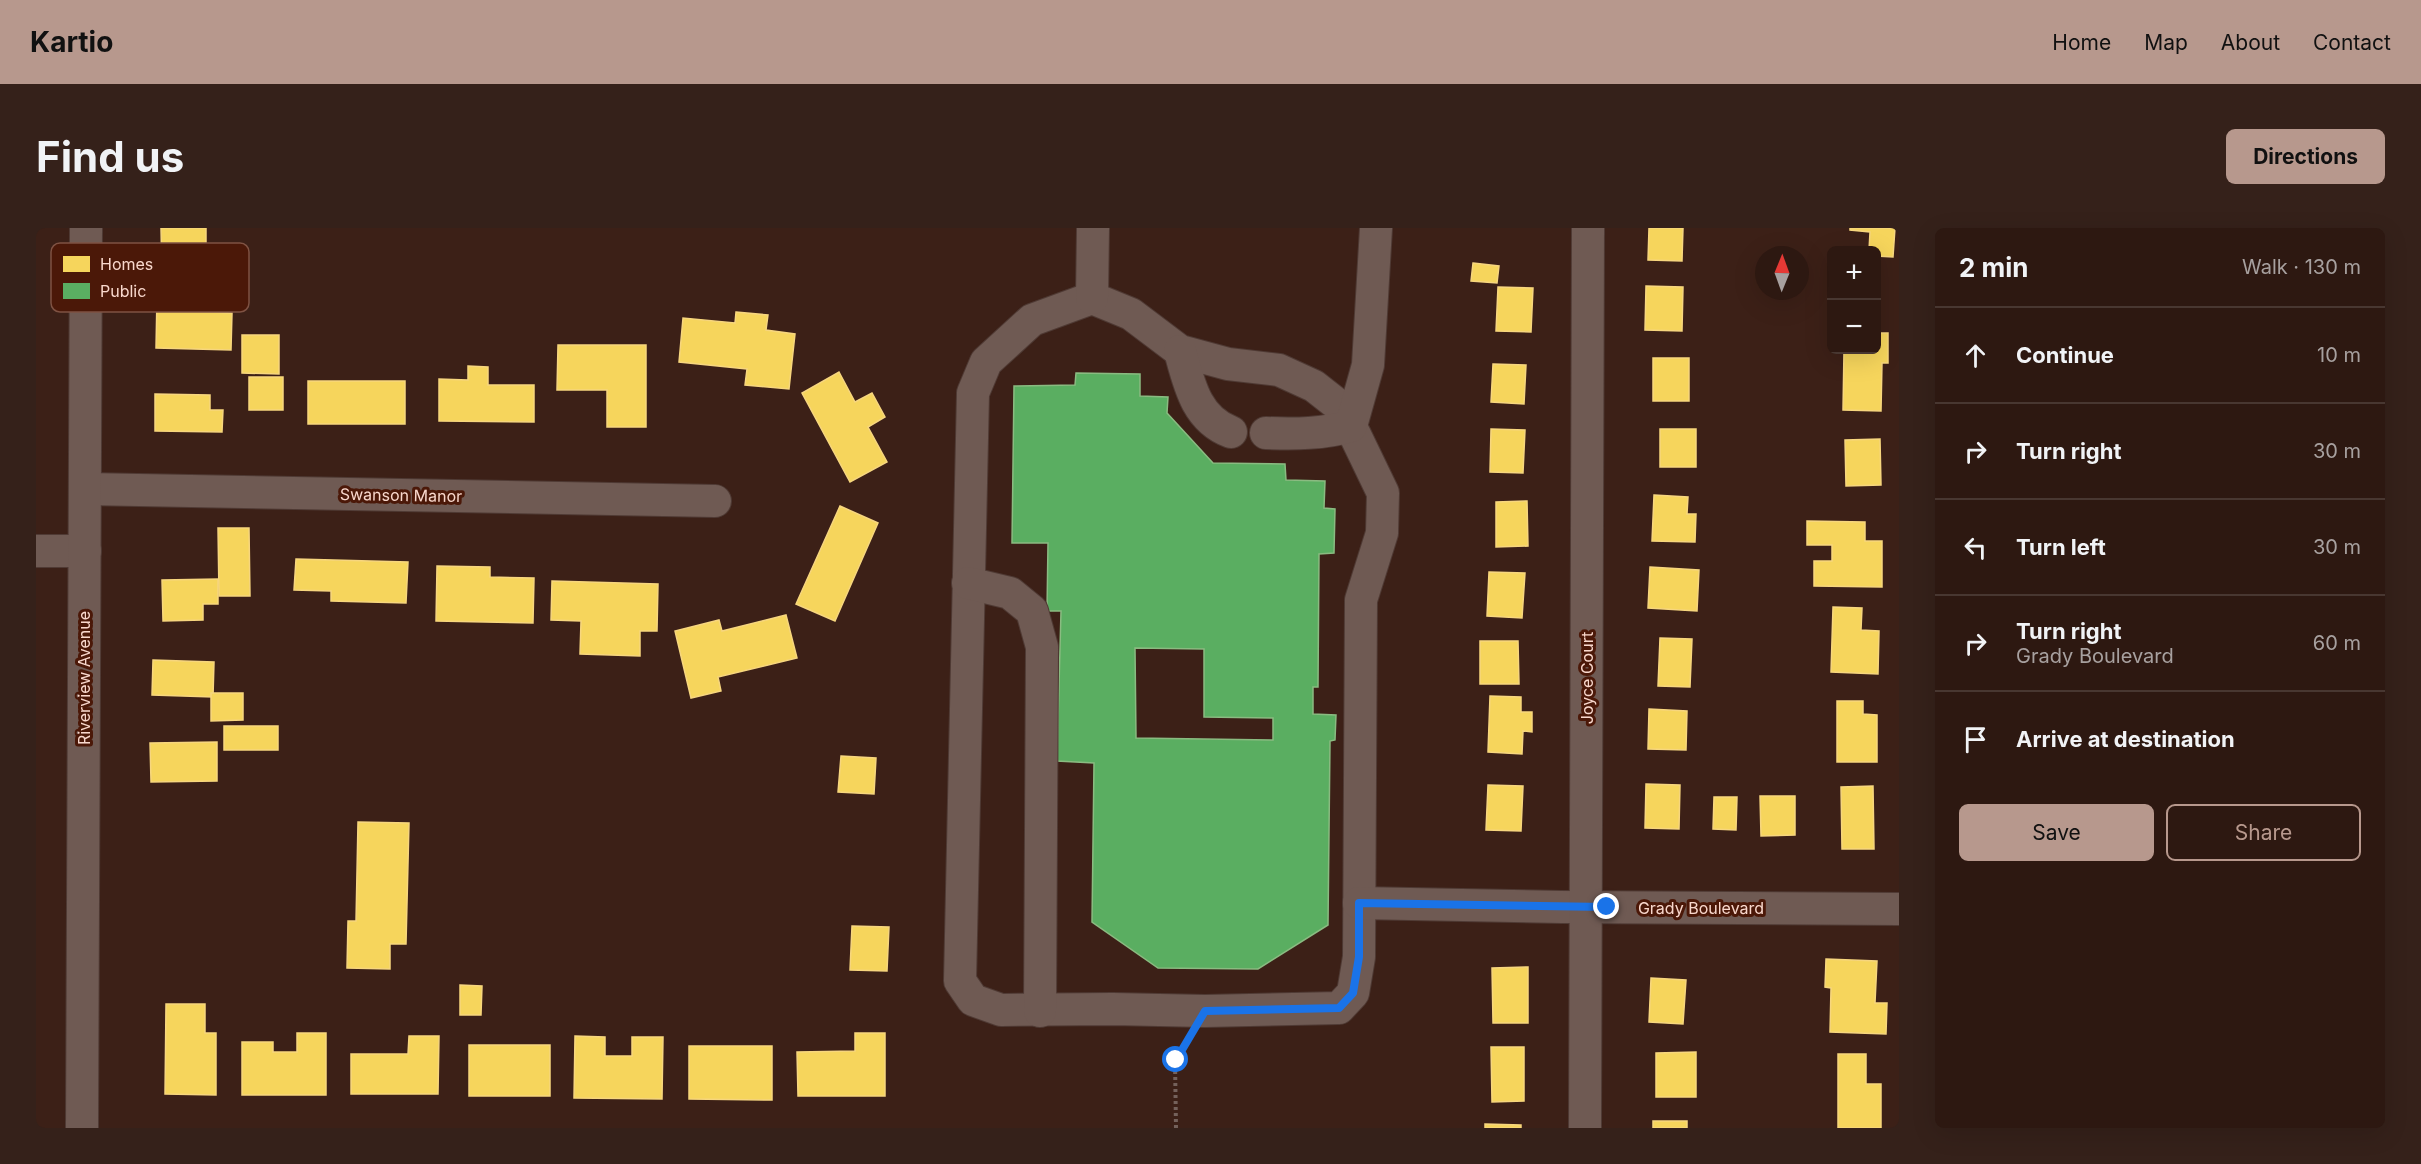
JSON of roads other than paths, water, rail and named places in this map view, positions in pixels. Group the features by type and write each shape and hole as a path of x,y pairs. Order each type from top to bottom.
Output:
{"street":[{"path":"1092,298 1093,228"},
{"path":"1351,426 1368,365 1376,228"},
{"name":"Joyce Court","path":"1585,1128 1588,228"},
{"path":"1092,298 1131,314 1180,351 1228,364 1279,370 1314,386 1342,408 1383,493 1382,532 1361,600 1359,957 1353,993 1339,1008 1205,1011 1001,1010 974,1000 960,981 973,393 986,362 1032,320 1092,298"},
{"name":"Riverview Avenue","path":"82,1128 86,312"},
{"path":"1180,351 1191,390 1204,415 1220,428 1231,432"},
{"path":"1266,433 1297,434 1332,431 1351,426"},
{"name":"Swanson Manor","path":"86,489 715,501"},
{"path":"36,550 85,551"},
{"path":"968,583 1010,593 1032,611 1042,647 1040,1011"},
{"name":"Grady Boulevard","path":"1359,903 1899,909"}]}
